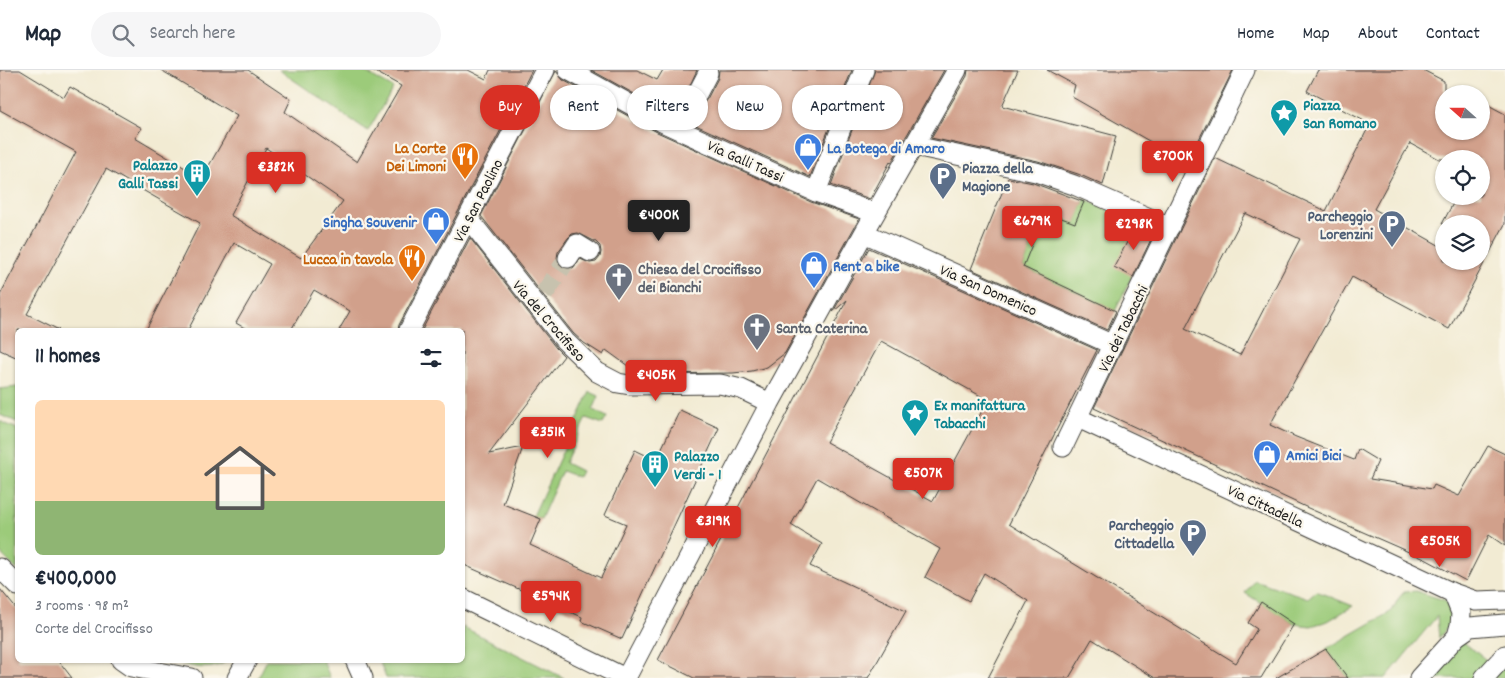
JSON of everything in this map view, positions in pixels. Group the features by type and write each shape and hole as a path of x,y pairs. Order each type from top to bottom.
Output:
{"street":[{"name":"Via San Paolino","path":"410,328 545,70"},
{"name":"Via Galli Tassi","path":"568,70 680,127 816,192 876,213"},
{"path":"816,192 864,70"},
{"path":"465,599 625,678 770,403 956,70"},
{"name":"Via dei Tabacchi","path":"1063,447 1245,70"},
{"path":"702,85 708,73"},
{"path":"915,146 1036,172 1074,185 1170,228"},
{"name":"Via del Crocifisso","path":"468,218 540,300 571,347 597,372 624,384 636,386 720,384 741,389 770,403"},
{"name":"Via San Domenico","path":"864,233 1113,345"},
{"path":"568,258 578,244 590,252"},
{"name":"Via Cittadella","path":"1078,418 1453,593 1476,601 1505,600"},
{"path":"0,568 15,583"},
{"path":"1453,593 1461,613 1457,636"},
{"path":"1419,678 1457,636 1470,627 1505,624"},
{"path":"1484,678 1505,655"},
{"path":"125,663 131,667 192,678"},
{"path":"237,678 245,663"},
{"path":"356,663 363,678"}],"green space":[{"path":"279,70 362,70 393,88 368,131"},
{"path":"1085,199 1129,220 1122,233 1130,237 1132,276 1115,311 1023,267 1045,212 1075,222"},
{"path":"15,387 15,421 0,415 0,389"},
{"path":"590,392 599,396 593,410 607,417 603,424 586,418 565,463 581,471 578,477 562,471 541,519 533,516"},
{"path":"0,421 15,428 15,568 0,553"},
{"path":"1254,580 1308,598 1316,591 1353,606 1328,621 1311,626 1294,624 1245,593"},
{"path":"1416,591 1447,601 1451,617 1443,633 1439,638 1437,616 1386,678 1348,678 1326,649 1392,611 1404,592"},
{"path":"465,628 564,678 386,678 380,663 465,663"},
{"path":"1462,641 1499,670 1505,664 1505,678 1429,678"},
{"path":"179,663 224,663 207,668"},
{"path":"266,663 324,663 330,678 258,678"}],"building":[{"path":"0,70 20,70 64,97 70,87 142,128 135,138 202,178 237,116 161,70 248,70 291,99 285,112 357,162 401,86 372,70 468,70 486,79 490,70 532,70 524,85 480,85 480,130 501,130 398,328 340,328 350,311 314,290 292,328 245,328 236,323 270,264 234,243 189,328 147,328 200,223 106,169 27,314 55,328 15,328 15,357 0,350 0,295 76,152 0,110","holes":["266,148 343,201 301,258 230,215"]},
{"path":"591,70 637,70 657,80 663,70 697,70 690,85 627,85 627,90"},
{"path":"719,70 852,70 846,85 792,85 792,130 828,130 810,177 707,130 708,97 718,78"},
{"path":"875,70 944,70 870,199 831,185 852,130 903,130 903,85 869,85"},
{"path":"968,70 1018,70 1002,106 1116,136 1103,185 1078,174 1038,161 931,138 967,76"},
{"path":"1047,70 1233,70 1183,172 1151,154 1156,145 1072,97 1075,85"},
{"path":"1318,70 1423,70 1444,81 1444,85 1435,85 1435,140 1490,140 1490,106 1505,114 1505,224 1490,252 1490,215 1447,215 1452,205 1490,205 1490,150 1435,150 1435,157 1410,143 1374,209 1435,243 1435,270 1480,270 1449,329 1352,277 1270,425 1354,460 1358,449 1378,461 1370,479 1432,489 1434,485 1459,496 1488,446 1505,454 1505,546 1489,535 1466,581 1427,560 1308,508 1094,408 1215,158 1326,211 1370,124 1307,91","holes":["1245,213 1300,239 1240,355 1185,329"]},
{"path":"556,71 563,80 572,85 550,85 550,130 617,130 617,110 627,115 627,130 653,130 811,202 859,219 785,353 767,367 733,373 639,374 606,350 603,355 584,343 573,333 481,216 525,130 540,130 540,102","holes":["578,233 600,246 600,257 596,262 590,263 580,259 573,268 568,269 562,268 558,263 558,252 572,234"]},
{"path":"1008,178 1033,183 1084,202 1075,223 1045,212 1023,267 1116,311 1107,330 971,269"},
{"path":"1136,225 1154,233 1133,277 1114,267"},
{"path":"470,238 564,356 489,454 523,447 503,504 541,519 530,545 601,578 626,524 605,515 635,450 656,460 680,410 719,428 622,639 581,621 582,617 465,565 465,328 423,328"},
{"name":"Ex manifattura Tabacchi","path":"869,248 1097,350 1009,524 1236,663 1257,629 1248,623 1261,602 1294,624 1261,678 1155,678 1092,639 1069,678 988,678 1028,601 984,573 969,601 925,577 940,549 817,478 791,525 822,544 810,566 906,611 868,678 694,678 658,660 847,300 833,312","holes":["881,341 988,400 933,501 826,442"]},
{"path":"0,589 15,607 15,663 60,663 72,678 0,678"},
{"path":"1326,649 1348,678 1276,678"}],"tunnel":[{"path":"544,294 568,258"}],"place":[{"name":"Piazza San Romano","path":"1284,137"},
{"name":"La Botega di Amaro","path":"808,171"},
{"name":"La Corte Dei Limoni","path":"465,180"},
{"name":"Palazzo Galli Tassi","path":"197,197"},
{"name":"Piazza della Magione","path":"943,200"},
{"name":"Singha Souvenir","path":"436,245"},
{"name":"Parcheggio Lorenzini","path":"1392,248"},
{"name":"Lucca in tavola","path":"412,282"},
{"name":"Rent a bike","path":"814,289"},
{"name":"Chiesa del Crocifisso dei Bianchi","path":"619,301"},
{"name":"Santa Caterina","path":"757,351"},
{"name":"Ex manifattura Tabacchi","path":"915,437"},
{"name":"Amici Bici","path":"1267,478"},
{"name":"Palazzo Verdi - 1","path":"655,488"},
{"name":"Parcheggio Cittadella","path":"1193,557"}]}
